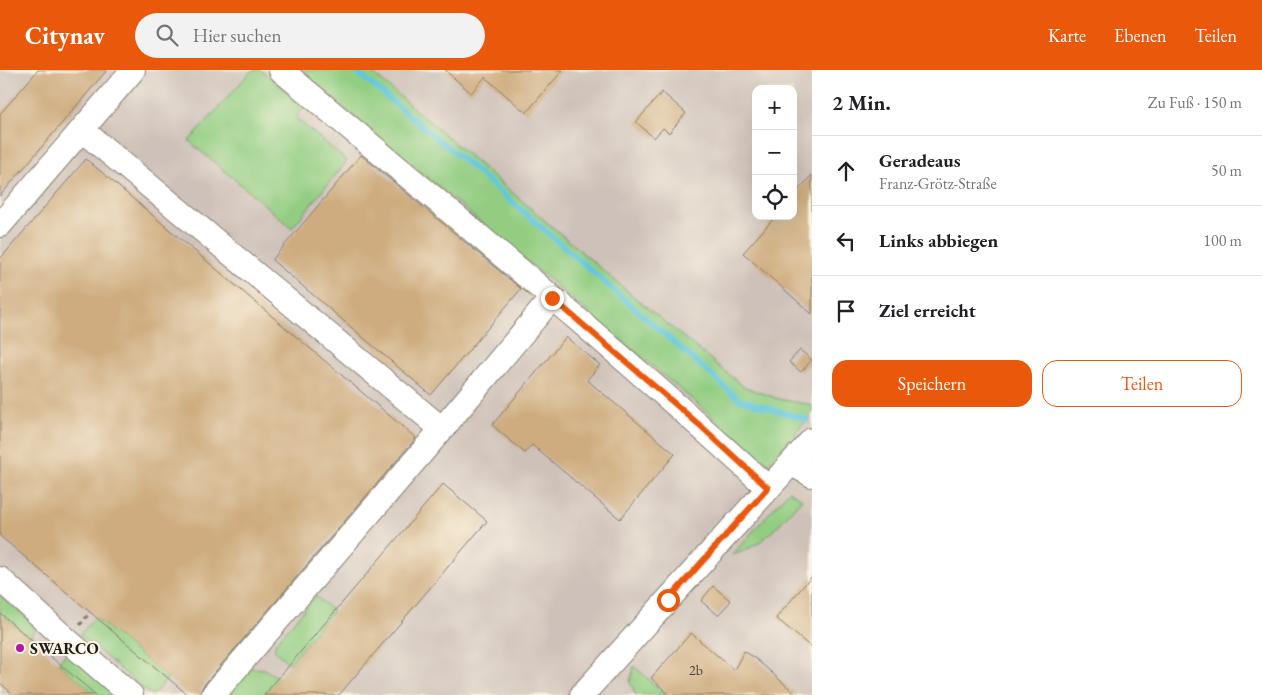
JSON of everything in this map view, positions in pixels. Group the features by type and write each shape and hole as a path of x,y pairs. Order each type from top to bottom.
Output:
{"street":[{"path":"0,225 133,70"},
{"path":"281,70 552,298 703,428 768,488"},
{"path":"82,130 442,429"},
{"path":"213,695 552,298"},
{"path":"595,690 768,488 802,469 812,440"},
{"path":"0,578 67,640 131,695"}],"shaded area":[{"path":"0,70 299,70 769,463 812,414 812,695 0,695"},
{"path":"369,70 812,70 812,405 779,399 744,387 633,296"}],"green space":[{"path":"252,70 261,70 305,106 296,118 347,161 292,228 189,141"},
{"path":"299,70 369,70 633,296 744,387 779,399 812,405 812,414 769,464"},
{"path":"789,491 802,499 771,533 753,546 732,555"},
{"path":"0,595 37,627 29,638 5,617 0,622"},
{"path":"316,596 333,611 289,664 274,650 276,642"},
{"path":"95,617 168,678 153,695 80,635"},
{"path":"68,651 116,695 96,695 58,663"},
{"path":"634,666 666,695 636,695 630,682"},
{"path":"252,668 264,669 279,678 264,695 225,695 245,671"}],"building":[{"path":"38,70 107,70 0,196 0,114"},
{"path":"445,70 563,70 526,113 485,77 471,93"},
{"path":"662,92 686,113 669,133 663,128 654,138 636,122"},
{"path":"361,155 521,289 431,395 272,260"},
{"path":"86,159 416,438 203,686 199,695 188,695 0,536 0,259"},
{"path":"812,175 812,314 743,253 772,220 797,220 797,192"},
{"path":"566,337 600,365 587,380 675,454 620,519 532,445 525,453 492,425"},
{"path":"800,350 812,360 801,372 789,362"},
{"path":"443,484 487,521 339,695 264,695"},
{"path":"812,576 812,648 776,618"},
{"path":"713,586 731,601 718,615 701,601"},
{"name":"SWARCO","path":"0,613 96,695 14,695 0,683"},
{"path":"691,633 734,670 744,651 756,659 797,695 670,695 651,678"}],"waterway":[{"path":"354,70 473,168 739,399 808,420"}],"place":[{"name":"SWARCO","path":"20,648"}],"route":[{"path":"552,298 703,428 768,488 668,600"}]}
